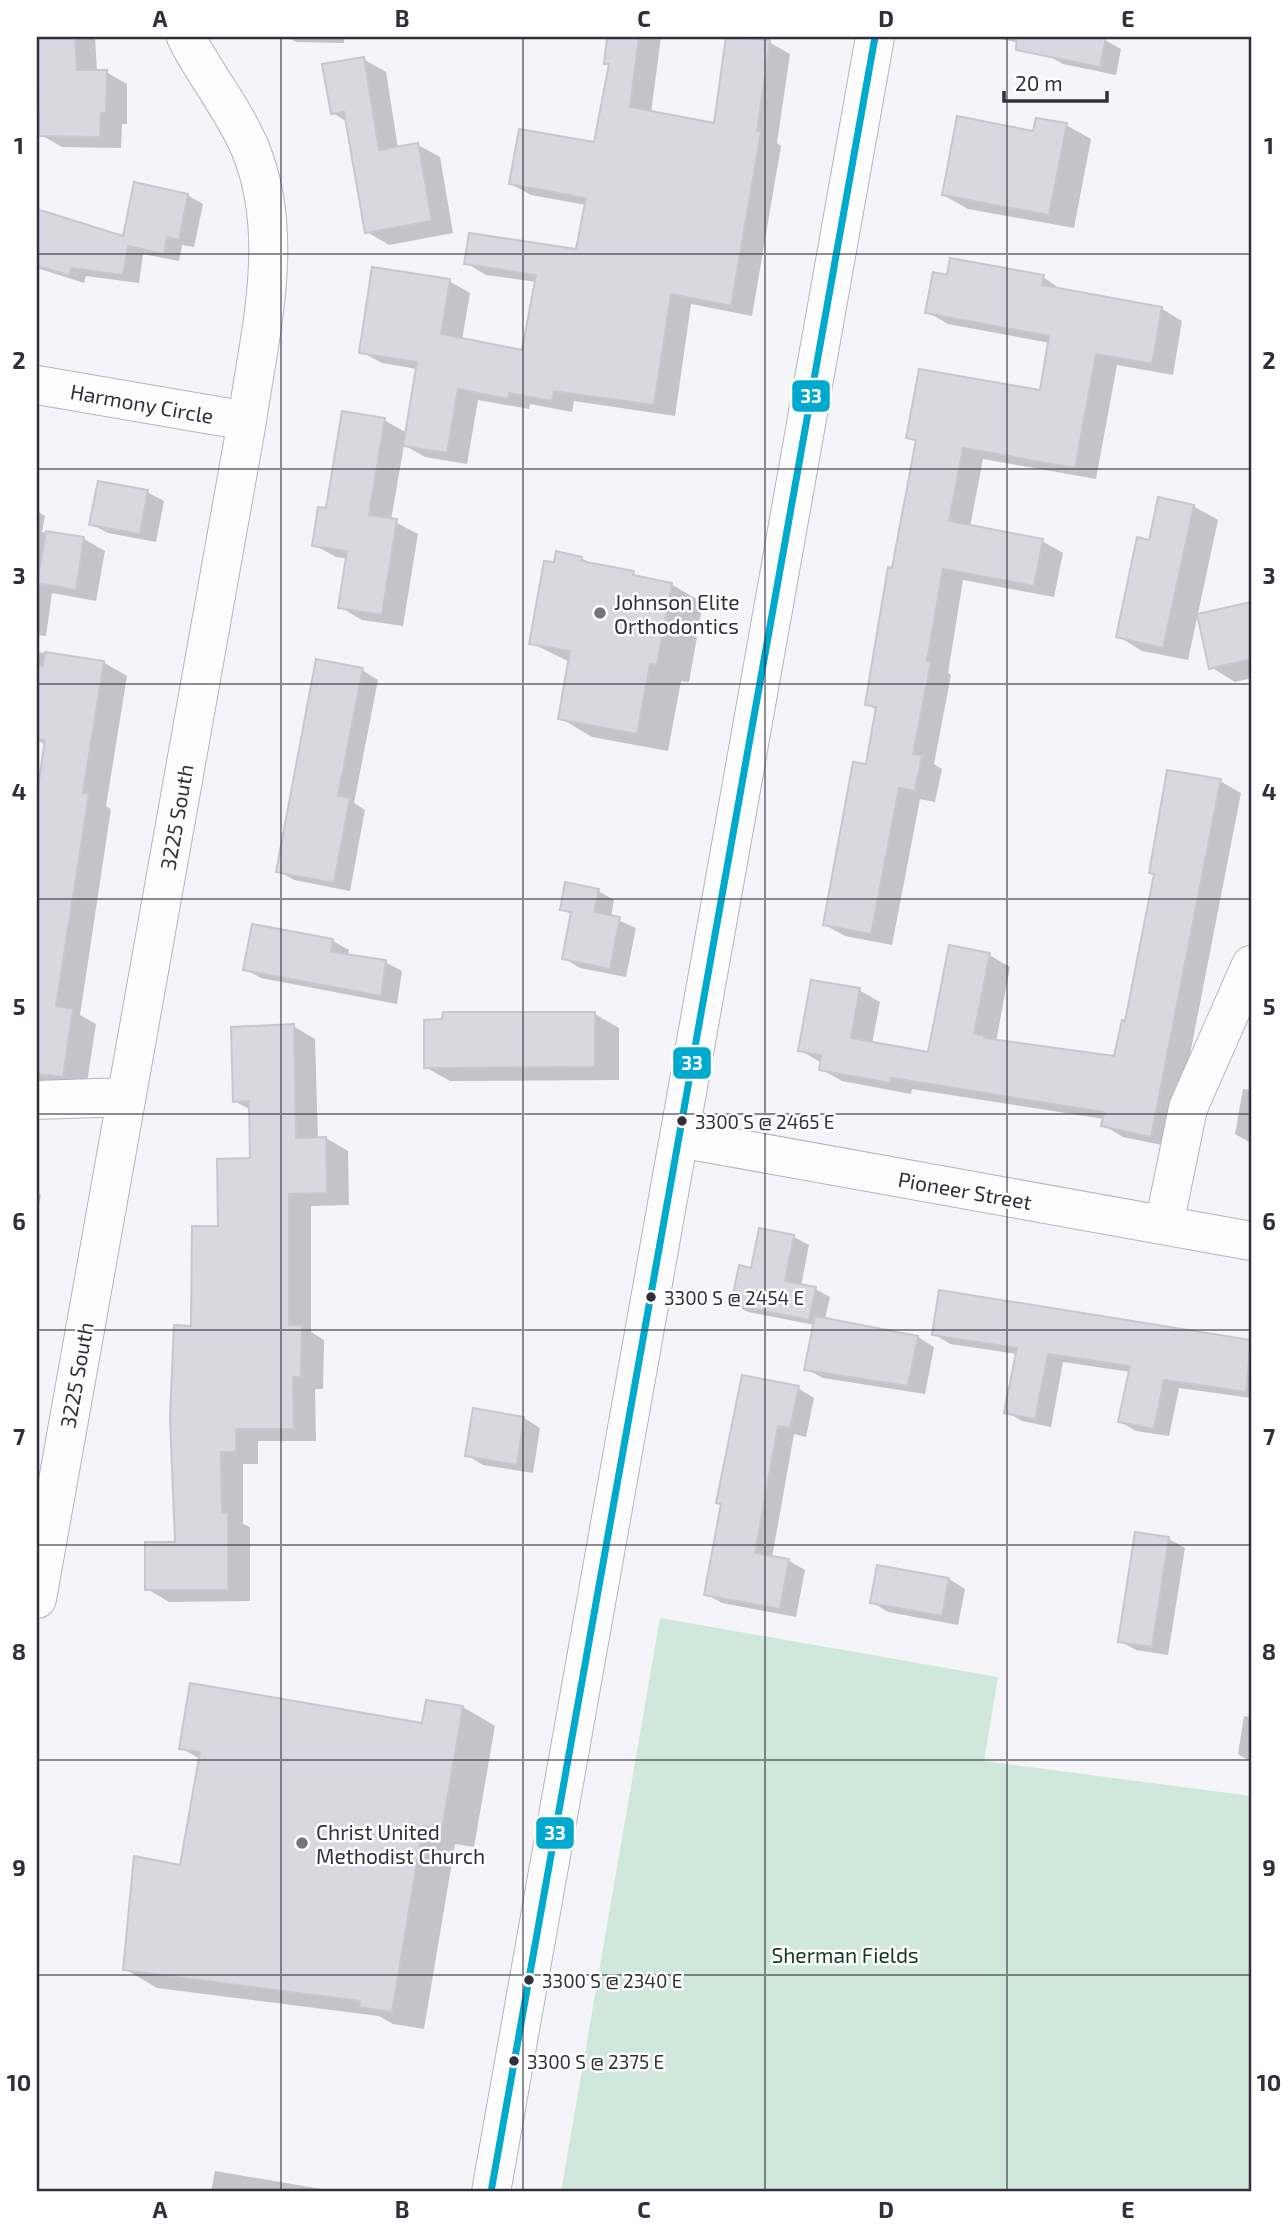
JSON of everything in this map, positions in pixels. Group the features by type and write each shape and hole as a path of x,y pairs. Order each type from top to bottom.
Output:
{"street":[{"path":"491,2192 875,37"},
{"name":"3225 South","path":"37,1599 51,1434 126,1097 247,421 267,281 267,212 250,148 231,110 189,43"},
{"name":"Harmony Circle","path":"37,385 247,421"},
{"path":"1164,1225 1188,1108 1251,965"},
{"path":"37,1100 126,1097"},
{"name":"Pioneer Street","path":"679,1139 1251,1241"}],"green space":[{"name":"Sherman Fields","path":"660,1618 998,1677 984,1761 1251,1796 1251,2192 561,2192"}],"building":[{"path":"37,37 75,37 77,70 107,70 106,113 101,113 100,137 39,136"},
{"path":"607,37 639,37 630,107 714,123 726,37 770,40 757,131 761,132 731,306 671,294 654,405 554,391 552,401 509,393 508,399 458,389 447,453 403,446 417,362 359,353 372,267 450,279 441,334 522,350 536,275 464,264 469,233 576,249 586,198 509,184 519,129 594,142 609,64 604,64"},
{"path":"1017,37 1106,37 1100,67 1016,50"},
{"path":"364,57 379,150 418,143 432,221 365,233 344,112 331,114 322,64"},
{"path":"957,116 1033,131 1036,118 1067,123 1049,215 942,195"},
{"path":"134,182 188,194 179,240 167,237 164,254 128,246 123,275 71,268 69,275 37,266 37,209 123,236"},
{"path":"950,258 1044,275 1042,285 1162,307 1152,364 1096,354 1075,468 963,448 949,521 1043,539 1034,586 943,569 927,661 931,662 913,754 922,755 915,791 899,788 871,934 823,925 853,762 866,764 876,707 865,705 888,567 892,568 916,440 906,438 919,369 1040,390 1049,336 925,313 933,272 947,275"},
{"path":"342,411 385,418 369,515 397,519 382,615 338,608 347,551 312,546 318,507 326,508"},
{"path":"98,481 148,490 140,534 89,525"},
{"path":"1158,497 1194,505 1163,648 1116,637 1137,537 1149,540"},
{"path":"46,531 84,537 76,590 37,583"},
{"name":"Johnson Elite Orthodontics","path":"556,551 582,557 581,561 634,571 633,575 672,583 657,665 650,664 637,734 558,719 570,651 529,644 544,561 554,562"},
{"path":"1251,602 1251,659 1209,669 1197,614"},
{"path":"45,652 104,661 83,793 89,794 56,1006 73,1009 63,1077 37,1074 37,794 45,740 37,739 37,665 43,666"},
{"path":"316,659 363,668 338,796 350,798 334,883 276,872"},
{"path":"1167,770 1221,779 1151,1137 1101,1126 1104,1112 891,1078 890,1083 819,1070 821,1055 798,1051 811,980 860,988 851,1038 928,1052 949,945 990,953 974,1034 984,1035 984,1038 1114,1056 1122,1020 1125,1021 1154,874 1149,873"},
{"path":"565,882 599,889 594,912 620,917 610,969 562,959 571,912 560,910"},
{"path":"252,924 333,939 331,952 386,960 381,996 243,970"},
{"path":"443,1012 595,1012 595,1067 424,1068 424,1020 442,1019"},
{"path":"294,1024 296,1138 326,1137 327,1193 289,1194 289,1325 302,1325 301,1377 293,1377 294,1429 236,1429 236,1452 221,1452 222,1513 228,1513 228,1590 145,1590 145,1542 175,1542 170,1417 174,1325 191,1326 192,1226 218,1226 217,1159 250,1158 249,1101 233,1102 231,1027"},
{"path":"759,1228 794,1235 785,1281 816,1287 809,1320 731,1304 739,1265 751,1268"},
{"path":"939,1290 1251,1340 1246,1392 1164,1380 1154,1429 1118,1422 1130,1366 1048,1354 1035,1419 1004,1413 1017,1348 932,1335"},
{"path":"815,1316 918,1336 908,1386 804,1370"},
{"path":"742,1375 799,1386 790,1428 778,1426 755,1553 789,1559 780,1609 704,1595 721,1504 716,1503"},
{"path":"473,1408 524,1417 517,1465 465,1456"},
{"path":"1135,1532 1169,1537 1152,1647 1118,1642"},
{"path":"877,1565 949,1578 942,1616 870,1603"},
{"name":"Christ United Methodist Church","path":"190,1683 422,1723 426,1700 463,1706 442,1830 423,1826 392,2012 359,2007 360,2001 123,1970 134,1856 180,1865 200,1752 179,1749"}],"transit line":[{"name":"33","path":"491,2192 875,37"}],"place":[{"name":"Johnson Elite Orthodontics","path":"600,613"},
{"name":"3300 S @ 2465 E","path":"682,1121"},
{"name":"3300 S @ 2454 E","path":"651,1297"},
{"name":"Christ United Methodist Church","path":"302,1843"},
{"name":"3300 S @ 2340 E","path":"529,1980"},
{"name":"3300 S @ 2375 E","path":"514,2061"}]}
